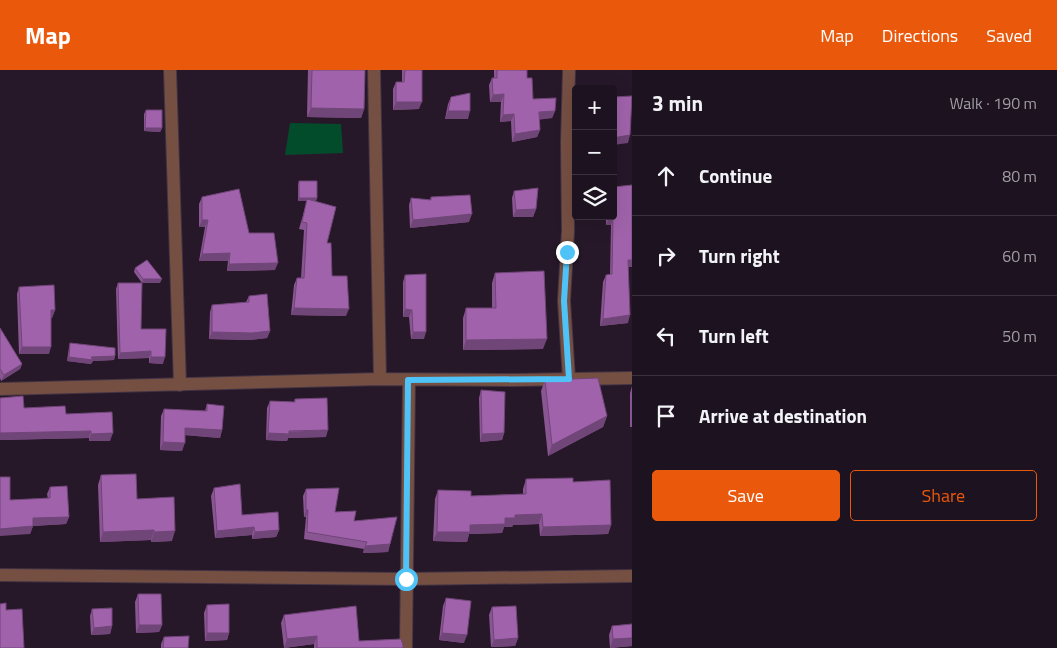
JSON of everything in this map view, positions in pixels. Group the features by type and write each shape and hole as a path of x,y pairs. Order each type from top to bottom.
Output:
{"street":[{"path":"170,70 180,385"},
{"path":"374,70 380,378"},
{"path":"569,70 567,143 568,231 564,301 569,379"},
{"path":"0,388 180,385 380,378 408,380 632,378"},
{"path":"406,648 408,380"},
{"path":"0,575 406,579 632,576"}],"green space":[{"path":"290,123 341,124 343,153 285,155"}],"building":[{"path":"312,70 365,70 364,109 311,108"},
{"path":"405,70 422,70 422,102 396,102 396,82 404,82"},
{"path":"497,70 527,70 527,78 532,78 533,99 556,98 555,111 539,112 540,130 515,134 514,114 503,115 504,94 493,95 492,78 497,78"},
{"path":"470,93 470,111 448,111 451,97"},
{"path":"632,96 630,135 617,137 617,130 617,97"},
{"path":"146,110 162,110 162,128 145,128"},
{"path":"299,181 317,181 317,198 299,198"},
{"path":"632,185 632,260 628,260 630,315 603,319 606,275 612,274 613,220 617,220 617,187"},
{"path":"538,188 536,209 516,210 514,191"},
{"path":"239,189 249,233 274,233 278,263 229,264 230,253 202,254 208,220 202,220 202,197"},
{"path":"470,195 472,214 413,220 411,198 431,200 431,197"},
{"path":"307,199 336,207 327,243 331,243 332,276 347,276 349,309 294,308 297,278 304,278 307,223 302,222"},
{"path":"147,260 162,279 143,279 135,268"},
{"path":"544,271 547,339 466,340 466,308 496,308 495,273"},
{"path":"426,274 426,332 413,332 412,310 405,309 405,275"},
{"path":"118,283 142,283 141,329 166,329 165,357 151,357 151,351 120,353"},
{"path":"54,285 55,310 51,310 51,347 22,347 19,287"},
{"path":"267,294 270,331 252,333 212,332 212,305 249,302 249,296"},
{"path":"0,328 22,364 4,375 0,369"},
{"path":"70,343 115,348 115,356 91,357 93,360 69,357"},
{"path":"598,378 607,416 552,445 545,380"},
{"path":"481,390 505,392 504,433 482,434"},
{"path":"23,396 24,408 65,406 66,414 112,412 113,433 91,434 91,431 0,433 0,398"},
{"path":"327,398 328,430 289,431 289,434 268,433 270,401 295,402 295,399"},
{"path":"207,404 224,406 222,430 185,428 185,443 163,442 164,409 207,411"},
{"path":"136,474 137,499 174,497 175,531 103,532 101,475"},
{"path":"0,477 10,477 10,500 50,498 50,487 67,486 69,517 33,518 33,526 0,529"},
{"path":"573,478 573,482 610,480 611,525 543,527 542,514 515,515 515,518 505,518 505,524 470,525 470,532 437,532 438,490 471,491 471,496 526,494 526,479"},
{"path":"240,484 242,515 278,512 279,530 255,532 254,527 217,531 214,488"},
{"path":"339,488 335,512 356,511 354,521 397,517 390,544 365,546 367,542 307,532 308,510 306,510 306,489"},
{"path":"138,594 161,594 162,625 139,625"},
{"path":"446,598 471,601 467,635 442,633"},
{"path":"6,603 6,610 22,609 24,648 0,648 0,604"},
{"path":"229,604 229,633 207,633 207,605"},
{"path":"356,606 359,641 401,639 403,648 317,648 317,636 287,639 284,615"},
{"path":"516,606 518,638 494,640 492,607"},
{"path":"112,608 112,626 94,628 92,609"},
{"path":"632,624 632,638 613,639 612,626"},
{"path":"189,636 188,648 163,648 164,637"}],"route":[{"path":"406,579 408,380 569,379 564,301 567,252"}]}
